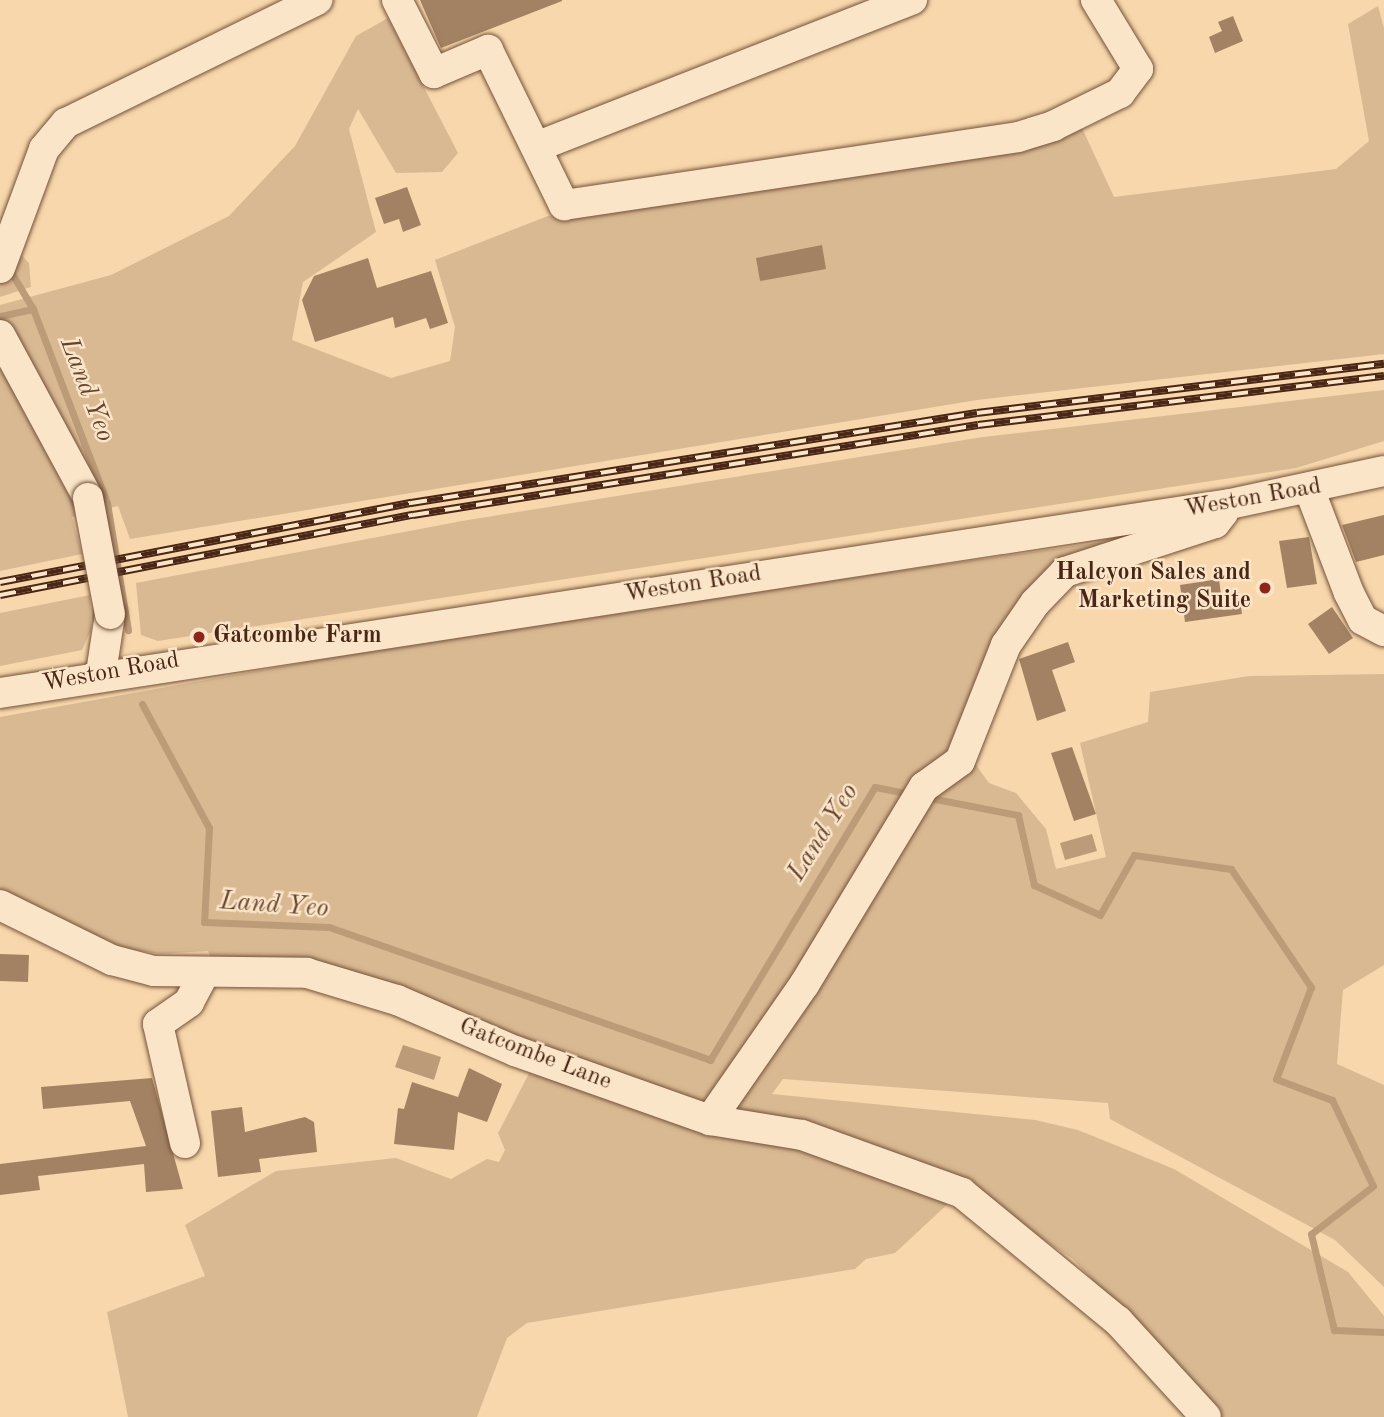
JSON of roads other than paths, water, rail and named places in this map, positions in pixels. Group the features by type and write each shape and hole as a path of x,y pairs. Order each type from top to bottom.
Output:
{"street":[{"path":"2,257 44,149 66,123 317,0"},
{"path":"397,0 434,73 488,50 564,205 1018,137 1120,93 1133,80 1135,56 1096,0"},
{"path":"536,147 912,0"},
{"path":"3,340 88,498 110,614 101,673"},
{"name":"Weston Road","path":"0,693 101,673 1230,504 1310,491 1384,471"},
{"path":"1310,491 1349,593 1363,620 1384,631"},
{"path":"710,1120 804,985 919,795 960,761 1006,645 1065,572 1214,523 1230,504"},
{"name":"Gatcombe Lane","path":"0,905 112,960 154,971 307,973 710,1120 802,1135 961,1193 1118,1321 1206,1417"},
{"path":"185,1143 158,1024 190,1002 205,972"}],"waterway":[{"name":"Land Yeo","path":"8,267 33,309 107,503 128,630"},
{"path":"0,316 33,309"},
{"name":"Land Yeo","path":"142,704 209,828 204,922 329,927 710,1060 875,787 910,794"},
{"name":"Land Yeo","path":"925,797 1018,815 1034,885 1100,915 1134,855 1231,869 1311,987 1276,1079 1332,1100 1373,1186 1311,1234 1334,1330 1384,1332"}],"railway":[{"path":"0,582 411,503 977,413 1384,364"},
{"path":"0,595 413,515 978,425 1384,376"}],"place":[{"name":"Halcyon Sales and Marketing Suite","path":"1265,588"},
{"name":"Gatcombe Farm","path":"199,637"}]}
